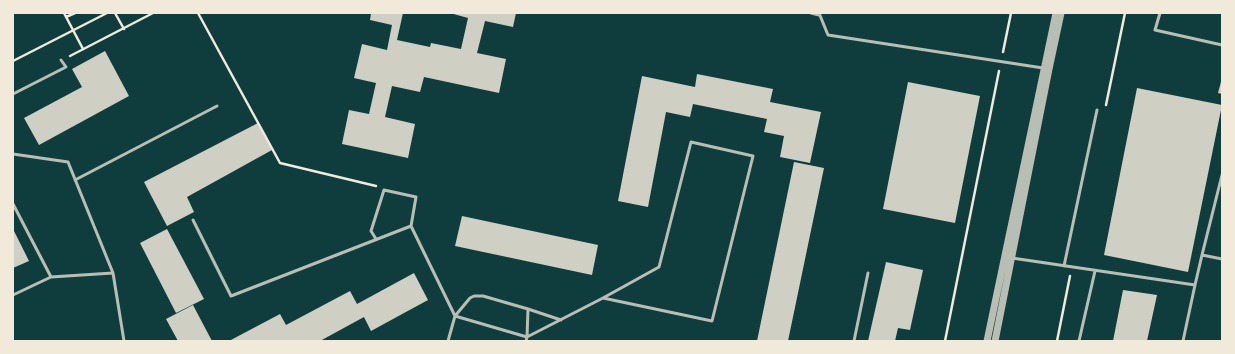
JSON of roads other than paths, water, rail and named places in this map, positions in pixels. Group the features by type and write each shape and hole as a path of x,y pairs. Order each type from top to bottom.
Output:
{"street":[{"path":"995,341 1008,258 1043,68 1056,13"},
{"path":"987,341 1008,258 1061,13"}],"lane":[{"path":"811,13 819,14 828,35 1043,68"},
{"path":"1160,13 1155,30 1222,45"},
{"path":"13,94 66,67 61,60"},
{"path":"75,180 217,106"},
{"path":"1064,266 1097,110"},
{"path":"376,239 372,231 384,190 416,197 411,226 455,316 527,339 659,267 691,142 753,156 712,321 603,298"},
{"path":"13,154 68,162 113,273 124,341"},
{"path":"1183,341 1222,174"},
{"path":"13,204 51,277"},
{"path":"193,220 231,296 411,226"},
{"path":"1202,255 1222,259"},
{"path":"1008,258 1195,285"},
{"path":"1079,341 1095,271"},
{"path":"13,295 51,277 113,273"},
{"path":"854,341 868,273"},
{"path":"448,341 455,316 470,298 474,296 483,296 561,320"},
{"path":"527,339 528,309"}]}
